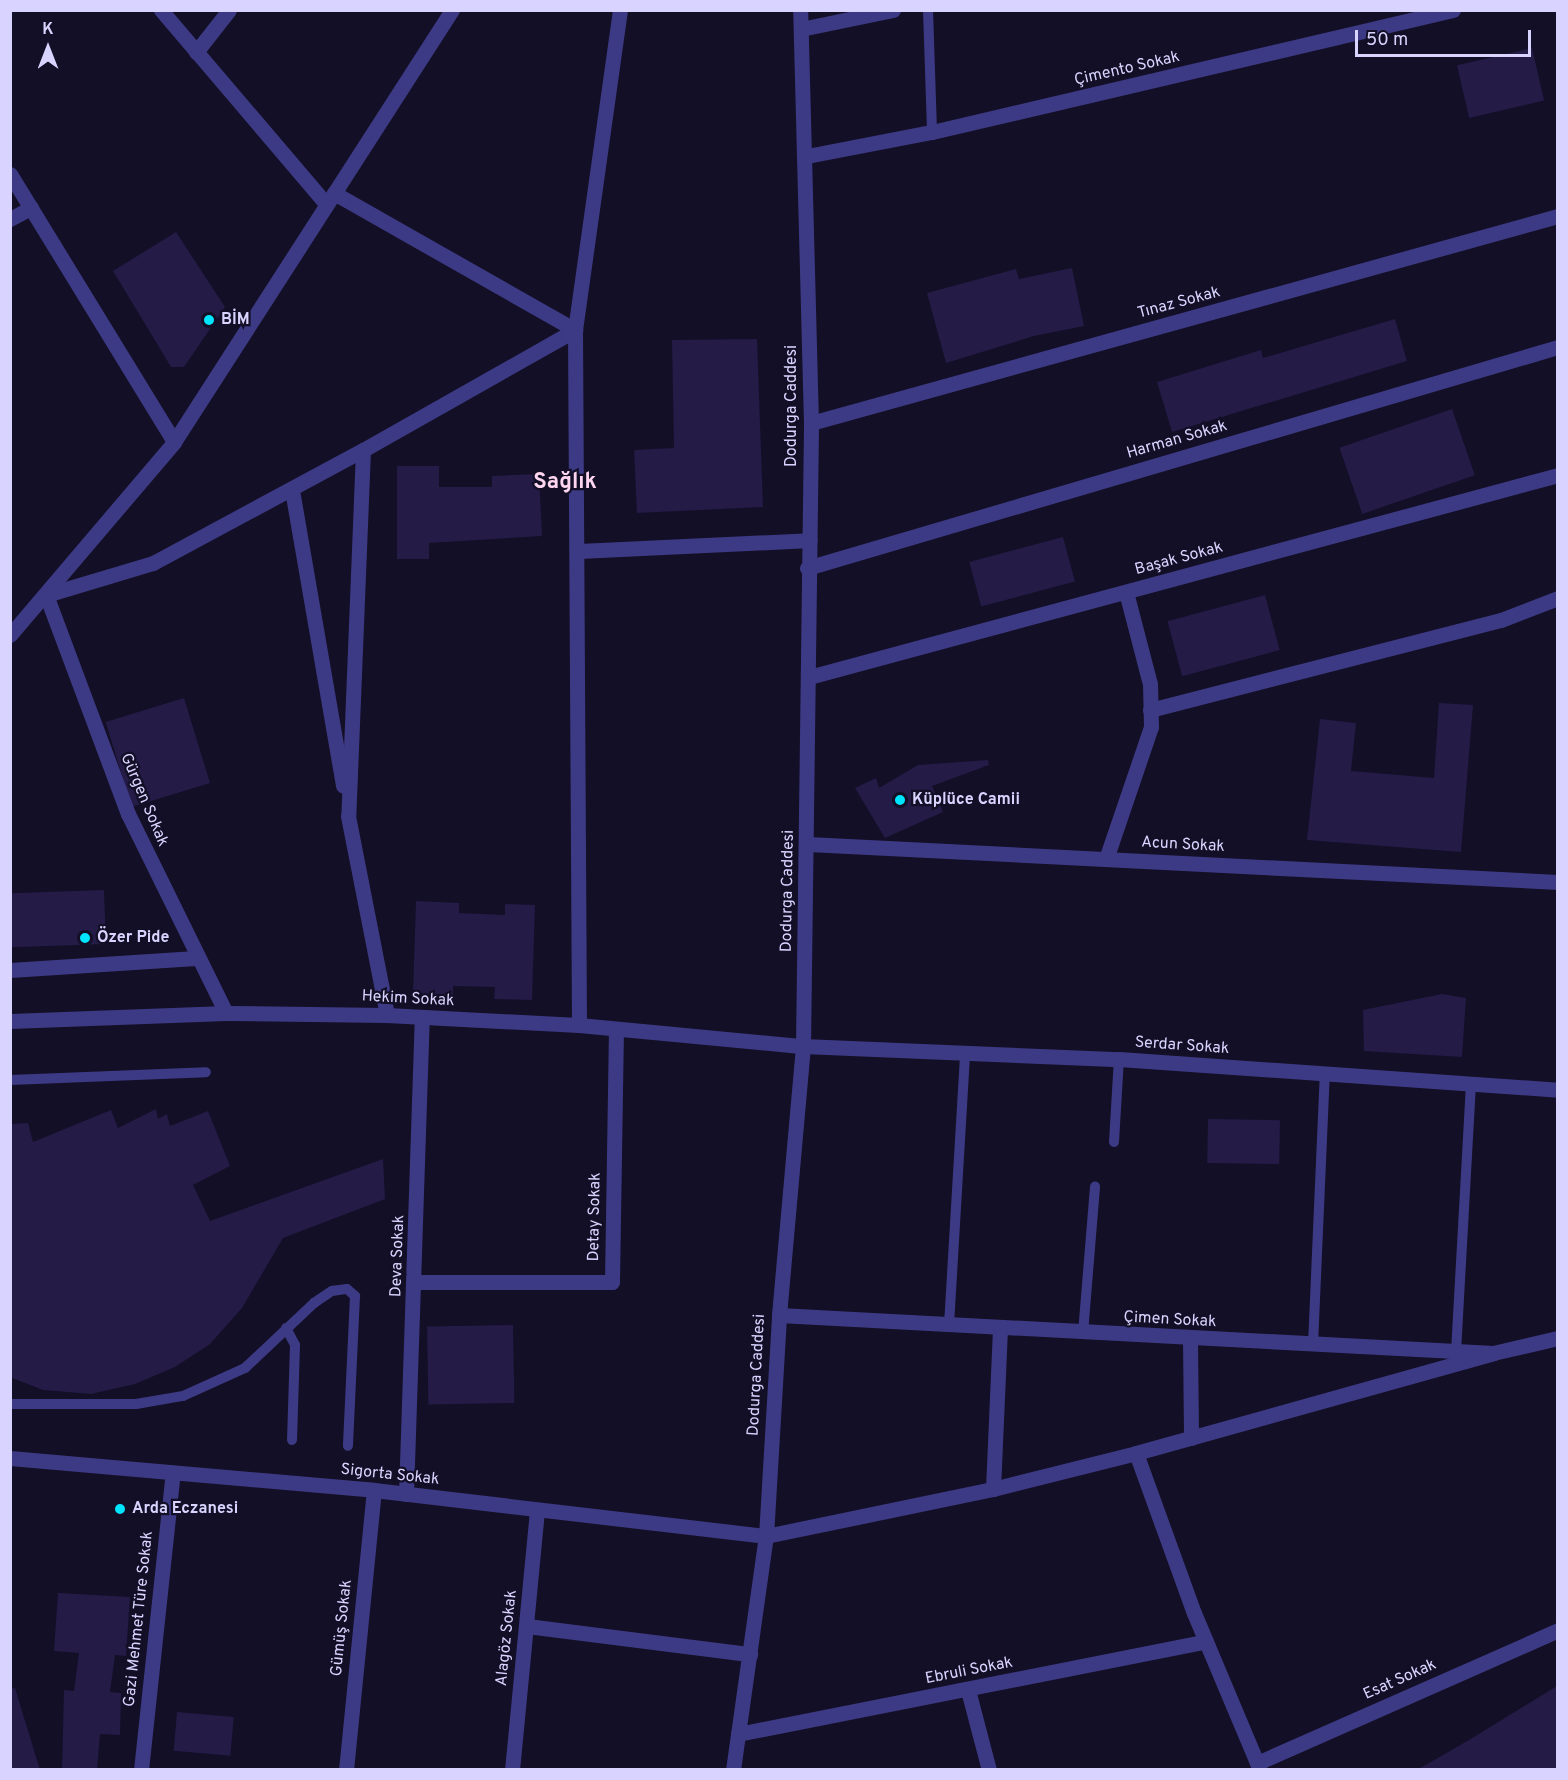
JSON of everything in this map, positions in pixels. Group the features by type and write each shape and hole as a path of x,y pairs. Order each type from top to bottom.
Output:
{"street":[{"path":"162,10 196,52 330,198 575,330"},
{"path":"196,52 230,10"},
{"path":"12,629 46,595 174,442 452,10"},
{"path":"579,1025 579,551 575,330 620,10"},
{"name":"Dodurga Caddesi","path":"732,1770 766,1536 779,1315 803,1046 809,677 807,568 810,540 811,423 807,156 800,10"},
{"path":"801,29 893,10"},
{"name":"Çimento Sokak","path":"807,156 932,132 1454,10"},
{"path":"10,174 174,442"},
{"path":"10,219 31,208"},
{"name":"Tınaz Sokak","path":"811,423 1557,216"},
{"path":"46,595 153,563 292,490 575,330"},
{"name":"Harman Sokak","path":"807,568 1557,347"},
{"path":"348,816 363,450"},
{"name":"Başak Sokak","path":"809,677 1557,475"},
{"path":"292,490 348,816 387,1015"},
{"path":"579,551 810,540"},
{"path":"1106,859 1151,727 1149,684 1126,592"},
{"name":"Gürgen Sokak","path":"46,595 128,814 196,958 226,1013"},
{"path":"1150,710 1501,620 1557,598"},
{"name":"Acun Sokak","path":"807,844 1557,882"},
{"path":"10,970 196,958"},
{"name":"Hekim Sokak","path":"10,1021 226,1013 387,1015 579,1025 803,1046"},
{"name":"Deva Sokak","path":"406,1494 416,1282 422,1018"},
{"name":"Detay Sokak","path":"416,1282 612,1282 616,1029"},
{"name":"Serdar Sokak","path":"803,1046 1119,1059 1557,1090"},
{"name":"Çimen Sokak","path":"779,1315 1456,1352 1493,1353 1557,1338"},
{"path":"993,1489 1000,1328"},
{"path":"1190,1339 1191,1438"},
{"name":"Sigorta Sokak","path":"10,1458 374,1490 766,1536 993,1489 1136,1453 1493,1353"},
{"path":"1136,1453 1206,1641 1258,1766"},
{"name":"Gazi Mehmet Türe Sokak","path":"141,1770 173,1473"},
{"name":"Gümüş Sokak","path":"346,1770 374,1490"},
{"name":"Alagöz Sokak","path":"512,1770 537,1510"},
{"path":"527,1626 750,1654"},
{"name":"Esat Sokak","path":"1258,1766 1557,1630"},
{"name":"Ebruli Sokak","path":"738,1734 1206,1641"},
{"path":"968,1690 989,1770"}],"lane":[{"path":"928,10 932,132"},
{"path":"949,1325 965,1053"},
{"path":"1114,1142 1119,1059"},
{"path":"10,1080 206,1072"},
{"path":"1313,1345 1325,1074"},
{"path":"1456,1352 1471,1084"},
{"path":"1083,1333 1095,1185"},
{"path":"10,1404 136,1404 183,1396 245,1368 263,1355 286,1328 332,1291 347,1289 355,1296 348,1446"},
{"path":"286,1328 295,1345 292,1440"}],"building":[{"path":"1532,48 1544,101 1469,118 1457,65"},
{"path":"176,232 225,307 184,367 171,367 113,271"},
{"path":"1072,268 1084,326 1034,336 946,363 927,293 1016,269 1019,279"},
{"path":"1395,319 1407,361 1172,432 1157,382 1261,350 1263,358"},
{"path":"757,339 763,507 637,513 634,450 674,448 672,340"},
{"path":"1452,409 1475,475 1362,514 1339,448"},
{"path":"397,466 439,466 439,487 492,487 492,476 539,474 542,536 429,543 429,559 397,559"},
{"path":"1063,537 1075,581 981,607 969,562"},
{"path":"1265,595 1280,650 1182,676 1167,621"},
{"path":"184,698 210,783 132,807 106,722"},
{"path":"1439,703 1473,705 1461,852 1307,840 1320,719 1356,723 1351,771 1434,778"},
{"name":"Küplüce Camii","path":"988,760 989,765 932,786 943,812 885,838 855,788 876,778 879,788 918,765"},
{"path":"104,890 106,944 12,947 10,893"},
{"path":"416,901 459,903 459,913 505,915 505,904 535,905 532,1000 494,999 495,987 453,986 453,995 413,994"},
{"path":"1442,994 1466,998 1462,1057 1364,1051 1363,1010"},
{"path":"156,1109 158,1119 167,1114 170,1126 208,1111 230,1166 193,1185 210,1221 383,1159 385,1199 283,1238 242,1308 210,1344 175,1367 135,1384 91,1394 43,1390 10,1377 10,1124 28,1123 33,1142 111,1110 118,1128"},
{"path":"1208,1119 1280,1120 1279,1164 1207,1163"},
{"path":"513,1325 514,1403 428,1404 427,1327"},
{"path":"58,1593 130,1597 126,1656 115,1655 110,1692 121,1693 120,1735 100,1734 97,1770 62,1770 64,1690 74,1691 79,1653 54,1651"},
{"path":"1557,1686 1557,1770 1417,1770 1469,1740"},
{"path":"15,1688 40,1770 10,1770 10,1689"},
{"path":"177,1712 234,1717 230,1756 174,1751"}],"place":[{"name":"BİM","path":"209,320"},
{"name":"Küplüce Camii","path":"900,800"},
{"name":"Özer Pide","path":"85,938"},
{"name":"Arda Eczanesi","path":"120,1509"}],"district":[{"name":"Sağlık","path":"565,483"}]}
